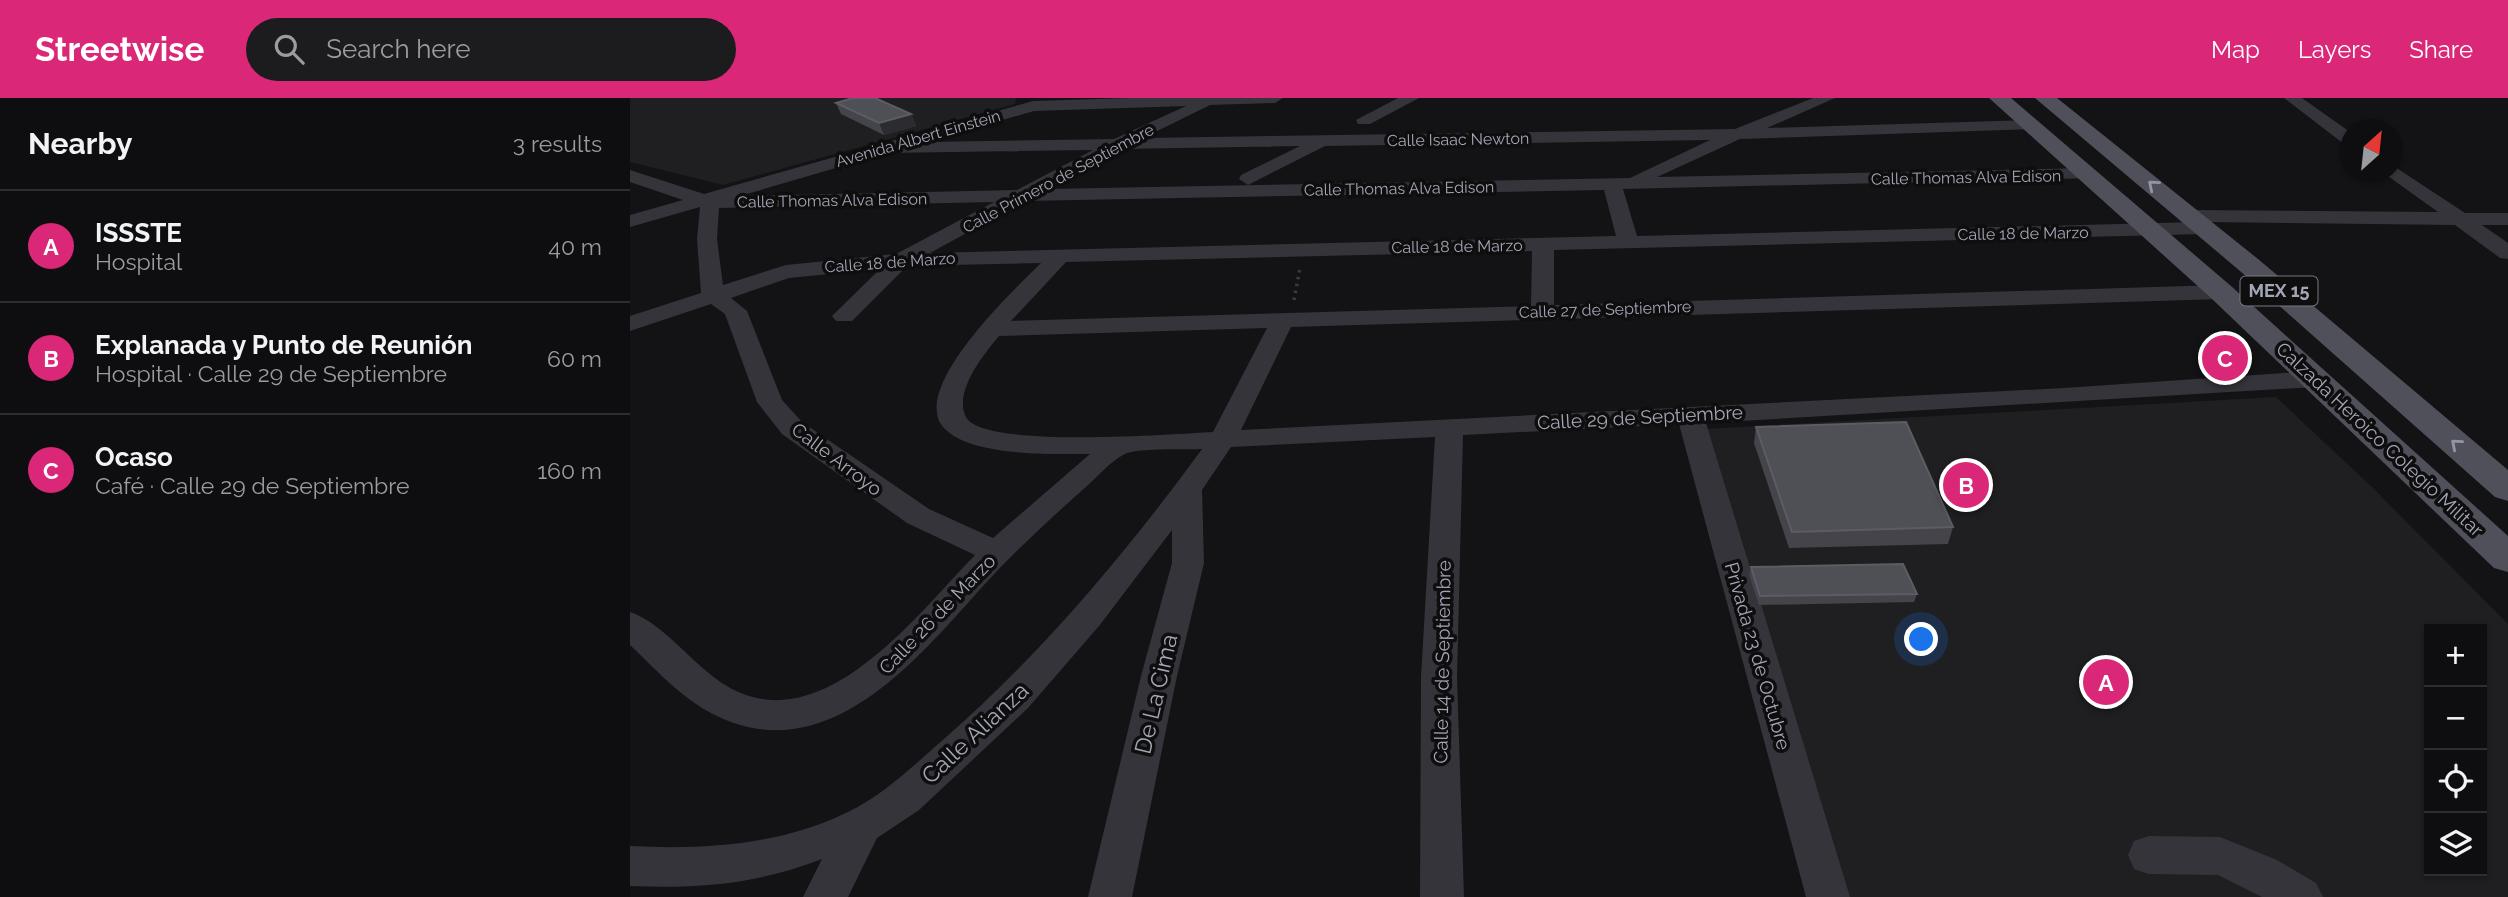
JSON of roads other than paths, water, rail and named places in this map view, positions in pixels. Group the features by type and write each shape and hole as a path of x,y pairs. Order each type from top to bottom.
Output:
{"main road":[{"name":"Calzada Heroico Colegio Militar","path":"1999,98 2221,292 2508,558"},
{"name":"MEX 15","path":"2045,98 2198,222 2508,489"}],"street":[{"name":"Avenida Albert Einstein","path":"630,221 1033,102 1275,98"},
{"path":"1364,120 1411,98"},
{"path":"1628,242 1620,183 1828,98"},
{"path":"2292,98 2340,133"},
{"name":"Calle Primero de Septiembre","path":"844,316 901,260 1117,144 1212,99"},
{"name":"Calle Isaac Newton","path":"884,148 1737,134 2031,125"},
{"path":"1248,179 1323,142"},
{"name":"Calle Thomas Alva Edison","path":"708,200 2088,174"},
{"path":"630,176 708,200 707,239 713,295"},
{"path":"2403,178 2508,253"},
{"name":"Calle 18 de Marzo","path":"630,324 786,272 901,260 1062,254 2150,230 2198,222 2508,219"},
{"path":"1542,310 1543,244"},
{"path":"990,329 1062,254"},
{"name":"Calle 27 de Septiembre","path":"990,329 1542,310 2221,292"},
{"name":"Calle Arroyo","path":"713,295 735,311 770,402 792,428 918,516 997,552"},
{"path":"1223,439 1283,320"},
{"name":"Calle 29 de Septiembre","path":"990,329 963,370 949,406 954,422 967,431 999,441 1035,444 1117,445 2315,379"},
{"name":"Privada 23 de Octubre","path":"1690,414 1771,657 1828,897"},
{"name":"Calle 14 de Septiembre","path":"1442,897 1439,677 1449,428"},
{"name":"Calle Alianza","path":"630,866 692,869 786,854 862,825 905,798 1015,698 1087,617 1187,490 1223,439"},
{"name":"Calle 26 de Marzo","path":"630,625 712,696 746,711 784,717 820,708 875,678 901,656 997,552 1117,445"},
{"name":"De La Cima","path":"1110,897 1159,676 1188,563 1187,490"},
{"path":"825,897 862,825"},
{"path":"2149,855 2220,856 2262,874 2301,897"}],"place":[{"name":"Ocaso","path":"2225,358"},
{"name":"Explanada y Punto de Reunión","path":"1966,485"},
{"name":"ISSSTE","path":"2106,682"}]}
